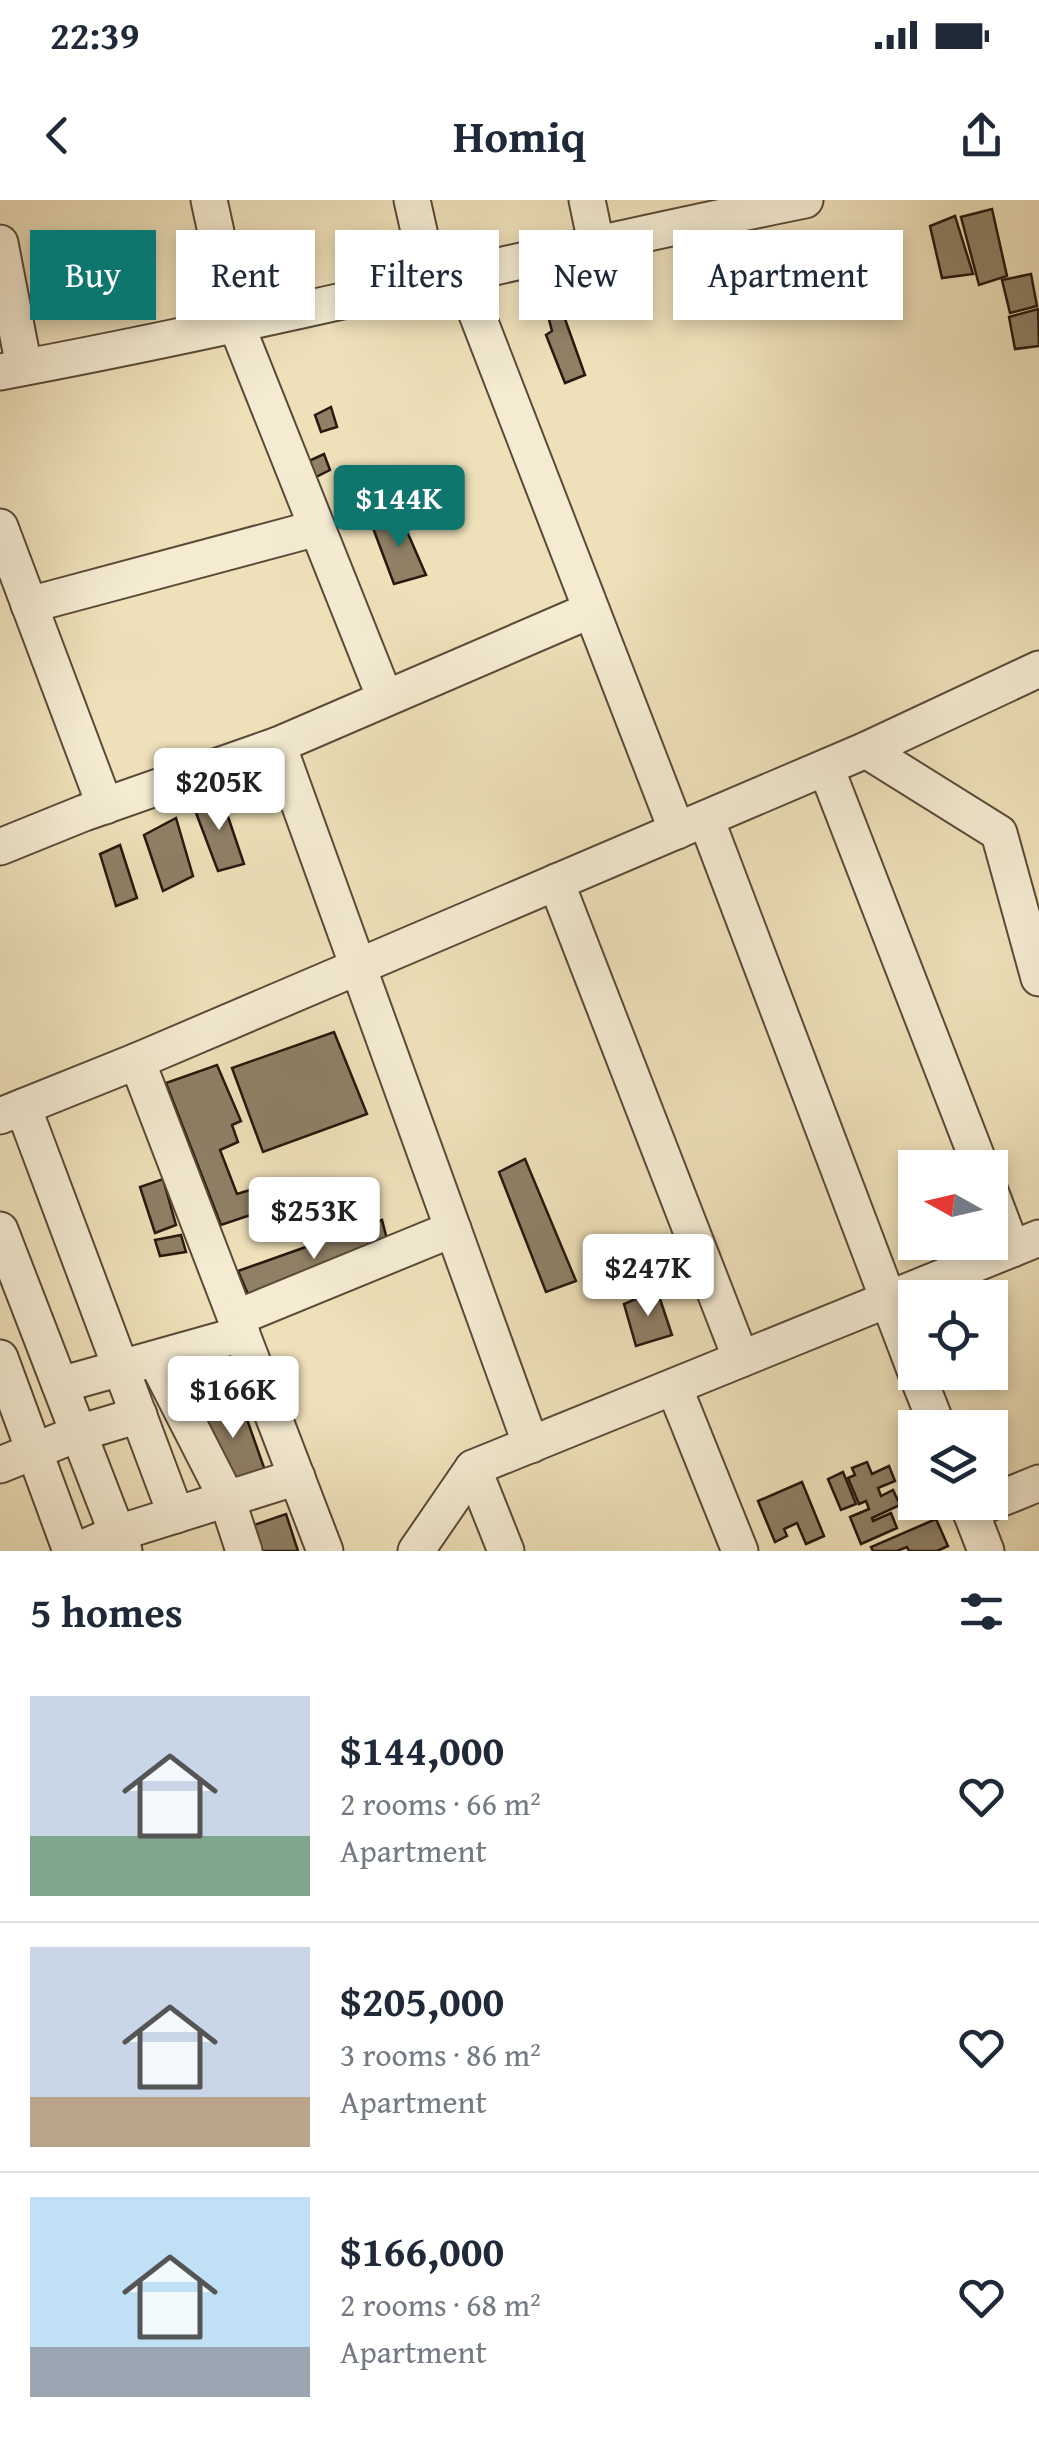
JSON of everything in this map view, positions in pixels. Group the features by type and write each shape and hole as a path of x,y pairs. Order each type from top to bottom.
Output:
{"street":[{"path":"209,200 236,324 385,698"},
{"path":"412,200 425,230"},
{"path":"587,200 593,230"},
{"path":"653,231 795,201"},
{"path":"0,243 12,370 335,302"},
{"path":"465,320 591,610 691,825 898,1325"},
{"path":"0,527 17,591 105,806"},
{"path":"17,591 317,528"},
{"path":"0,847 278,745 591,610"},
{"path":"176,1515 121,1367 12,1111 826,768 1039,669"},
{"path":"278,745 531,1445"},
{"path":"866,750 999,832 1039,978"},
{"path":"826,768 974,1150"},
{"path":"556,882 741,1359"},
{"path":"137,1061 325,1551"},
{"path":"416,1551 473,1468 1026,1244 1008,1218"},
{"path":"0,1230 121,1542"},
{"path":"60,1385 156,1360 452,1230"},
{"path":"0,1358 73,1551 121,1542 176,1515 297,1478"},
{"path":"156,1360 227,1499 244,1551"},
{"path":"674,1386 740,1551"},
{"path":"0,1465 79,1433 139,1415"},
{"path":"473,1468 506,1551"},
{"path":"1008,1494 1039,1483"},
{"path":"974,1520 986,1551"}],"building":[{"path":"992,209 1007,276 979,285 961,217"},
{"path":"955,216 973,274 942,278 930,226"},
{"path":"1031,274 1037,306 1010,313 1002,280"},
{"path":"1038,309 1039,346 1015,349 1009,317"},
{"path":"549,320 565,320 585,375 565,383 546,335 552,331"},
{"path":"331,407 337,427 321,432 315,415"},
{"path":"324,454 330,470 314,478 309,461"},
{"path":"399,513 426,575 394,584 373,528"},
{"path":"220,793 244,864 218,871 193,805"},
{"path":"176,818 193,876 163,891 144,835"},
{"path":"120,845 137,898 116,906 100,854"},
{"path":"334,1032 367,1114 263,1152 232,1068"},
{"path":"217,1065 241,1121 232,1125 238,1142 220,1150 237,1194 263,1186 271,1208 221,1225 166,1083"},
{"path":"525,1159 576,1281 546,1292 499,1172"},
{"path":"163,1179 176,1225 155,1233 140,1187"},
{"path":"382,1220 390,1251 252,1304 238,1271"},
{"path":"181,1235 186,1252 160,1256 155,1240"},
{"path":"657,1290 672,1335 636,1346 624,1304"},
{"path":"235,1385 269,1482 228,1493 198,1401"},
{"path":"867,1462 872,1474 889,1466 895,1481 878,1488 881,1496 893,1490 898,1501 898,1506 872,1518 873,1521 891,1513 897,1528 861,1544 850,1517 869,1509 866,1501 859,1504 848,1478 855,1475 852,1468"},
{"path":"843,1472 856,1504 841,1510 828,1479"},
{"path":"802,1482 824,1536 806,1544 797,1523 784,1529 787,1536 775,1542 758,1501"},
{"path":"286,1514 298,1551 256,1551 248,1527"},
{"path":"934,1520 948,1546 937,1551 909,1551 907,1547 873,1551 871,1547"}]}
